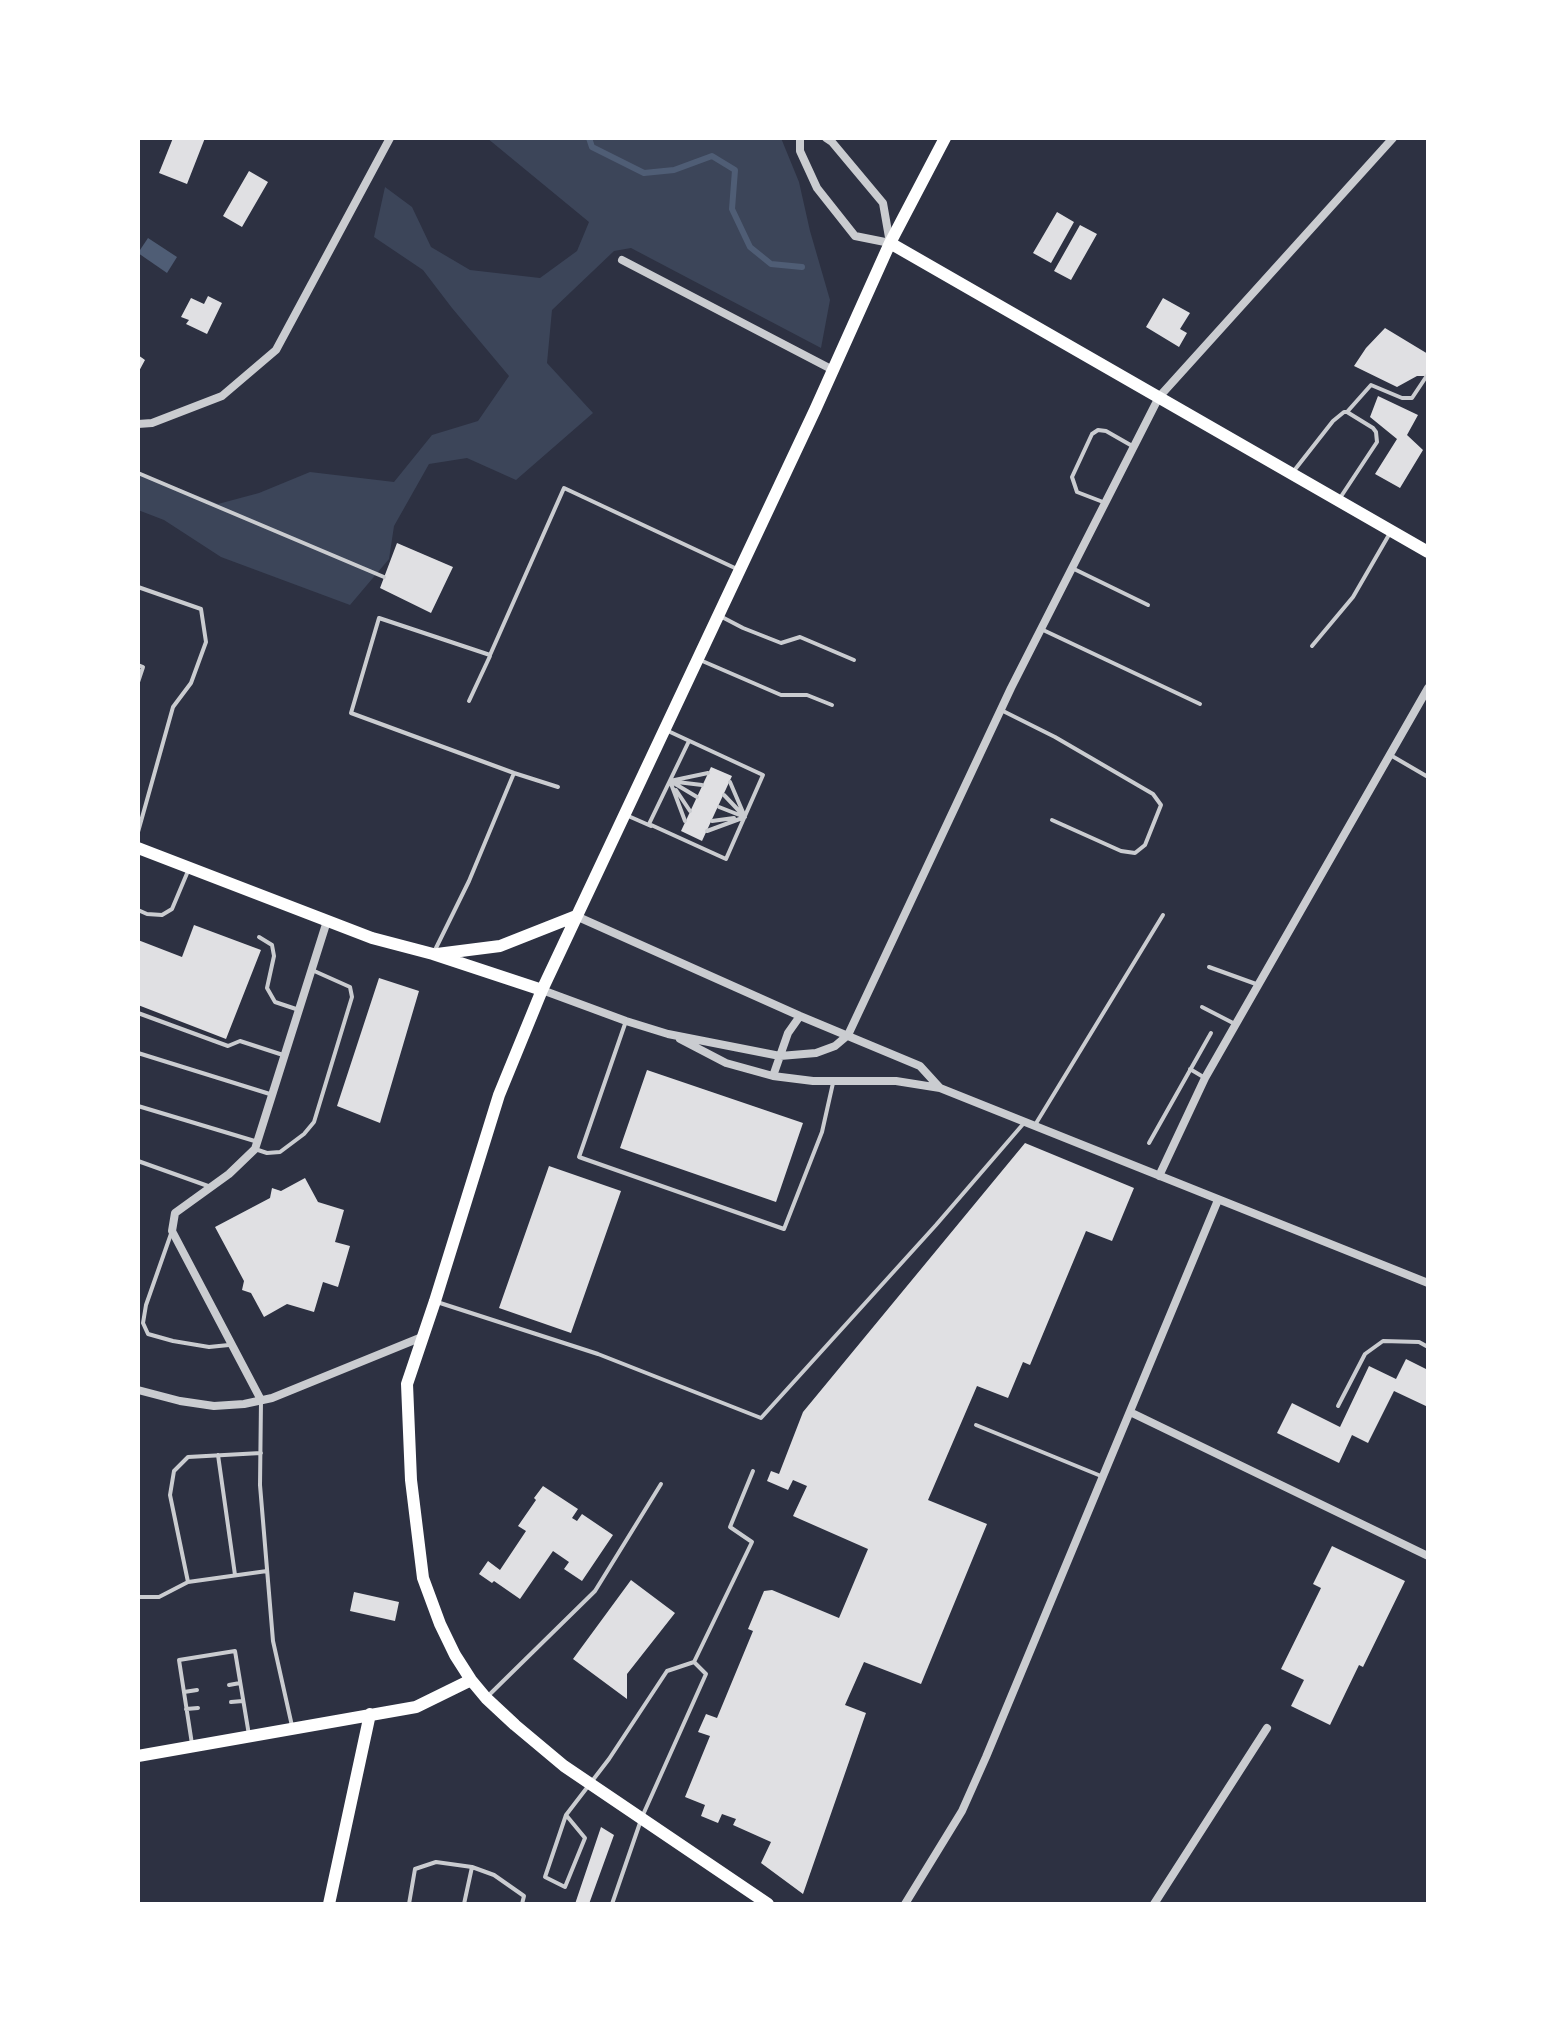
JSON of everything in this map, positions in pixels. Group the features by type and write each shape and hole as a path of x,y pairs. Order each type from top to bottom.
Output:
{"main road":[{"path":"768,1904 590,1783 537,1743 486,1698 471,1680 440,1624 423,1578 411,1480 407,1384 499,1095 542,990 890,243 945,138"},
{"path":"890,243 1428,552"},
{"path":"138,848 372,938 433,954 542,990"},
{"path":"433,954 500,946 576,916"},
{"path":"138,1756 416,1707 471,1680"},
{"path":"329,1904 370,1714"}],"street":[{"path":"138,424 152,423 222,396 276,350 390,138"},
{"path":"800,138 800,151 817,188 855,236 890,243 883,203 826,138"},
{"path":"542,990 668,1034 780,1056 816,1053 835,1046 848,1035 1001,710 1159,397 1393,138"},
{"path":"622,260 833,370"},
{"path":"1159,1176 1205,1078 1428,688"},
{"path":"576,916 920,1066 940,1088"},
{"path":"261,1400 172,1231 175,1213 229,1174 256,1146 327,921"},
{"path":"773,1076 788,1033 800,1016"},
{"path":"668,1034 726,1063 773,1076 813,1081 896,1081 940,1088 1428,1283"},
{"path":"905,1904 962,1811 1218,1200"},
{"path":"138,1390 214,1406 244,1404 272,1398 422,1337"},
{"path":"1130,1412 1428,1556"},
{"path":"1154,1904 1267,1728"}],"lane":[{"path":"1292,474 1333,421 1347,412 1371,385 1402,398 1412,398 1428,374"},
{"path":"1338,500 1377,442 1373,428 1347,412"},
{"path":"1105,503 1077,492 1072,477 1092,434 1098,430 1106,431 1134,447"},
{"path":"138,473 384,577"},
{"path":"469,701 564,488 739,570"},
{"path":"1312,646 1353,597 1391,531"},
{"path":"1072,568 1148,605"},
{"path":"138,587 201,609 206,642 191,683 173,707 138,832"},
{"path":"718,615 781,643 800,637 854,660"},
{"path":"490,655 379,618 351,713 558,787"},
{"path":"1041,629 1200,704"},
{"path":"697,659 781,695 807,695 832,705"},
{"path":"138,665 143,667 138,682"},
{"path":"1001,710 1055,737 1153,794 1161,805 1145,845 1135,853 1121,851 1052,820"},
{"path":"624,814 726,859 763,775 665,729"},
{"path":"653,826 649,824 689,741"},
{"path":"1390,755 1428,777"},
{"path":"433,954 469,881 514,773"},
{"path":"670,781 708,773"},
{"path":"670,781 702,785"},
{"path":"670,781 697,797"},
{"path":"670,781 690,811"},
{"path":"670,781 685,821"},
{"path":"730,782 745,817"},
{"path":"724,795 745,817"},
{"path":"719,807 745,817"},
{"path":"712,821 745,817"},
{"path":"707,831 745,817"},
{"path":"138,910 162,915 172,909 189,868"},
{"path":"1034,1127 1163,915"},
{"path":"259,937 272,945 274,956 267,988 275,1002 299,1010"},
{"path":"1209,967 1259,984"},
{"path":"138,1106 256,1146 267,1153 280,1152 304,1134 314,1122 352,997 350,987 312,970"},
{"path":"1202,1007 1235,1025"},
{"path":"138,1013 228,1046 240,1041 284,1055"},
{"path":"626,1021 579,1157 784,1229 822,1132 834,1081"},
{"path":"1149,1143 1211,1033"},
{"path":"138,1053 273,1095"},
{"path":"1190,1069 1205,1078"},
{"path":"435,1301 598,1354 761,1418 1025,1123"},
{"path":"138,1161 210,1187"},
{"path":"172,1231 146,1305 143,1323 148,1334 209,1347 232,1345"},
{"path":"1338,1406 1365,1354 1383,1341 1419,1342 1428,1347"},
{"path":"261,1400 260,1485 273,1641 292,1728"},
{"path":"976,1425 1104,1477"},
{"path":"188,1582 170,1495 174,1471 188,1457 261,1453"},
{"path":"218,1455 235,1575"},
{"path":"566,1815 585,1838 565,1887 545,1877 566,1815 609,1759 667,1671 694,1662 752,1542 730,1527 753,1471"},
{"path":"486,1698 595,1591 661,1484"},
{"path":"138,1597 159,1597 188,1582 267,1571"},
{"path":"192,1746 179,1660 235,1651 249,1736"},
{"path":"612,1904 642,1817 706,1674 694,1662"},
{"path":"229,1685 240,1683"},
{"path":"184,1692 197,1690"},
{"path":"231,1702 243,1701"},
{"path":"186,1709 198,1708"},
{"path":"409,1904 415,1869 436,1862 472,1867 494,1875 524,1896 522,1904"},
{"path":"464,1904 472,1867"}],"shaded area":[{"path":"487,138 781,138 799,182 830,300 821,348 631,248 614,251 552,310 547,363 593,413 516,480 467,458 429,464 394,526 389,559 350,605 221,557 164,520 138,510 138,472 218,504 259,493 310,472 394,482 432,435 478,421 509,376 423,270 374,237 385,187 412,207 431,247 470,270 540,278 577,251 589,222"},
{"path":"148,238 177,257 167,273 138,253"}],"building":[{"path":"173,138 205,138 187,184 159,173"},
{"path":"249,171 268,182 242,227 223,216"},
{"path":"1057,212 1074,222 1051,263 1033,253"},
{"path":"1080,225 1097,234 1071,280 1054,271"},
{"path":"208,296 222,303 207,334 186,324 189,320 181,317 191,298 204,304"},
{"path":"1163,298 1190,313 1180,329 1187,333 1179,347 1146,327"},
{"path":"1385,328 1428,354 1428,376 1417,376 1397,387 1354,366"},
{"path":"138,355 145,360 138,373"},
{"path":"1378,396 1418,415 1407,435 1423,450 1400,488 1375,474 1397,439 1370,417"},
{"path":"397,543 453,567 431,613 380,588"},
{"path":"711,767 732,776 702,841 681,831"},
{"path":"194,925 261,950 226,1039 138,1005 138,940 182,957"},
{"path":"379,978 419,991 380,1123 337,1106"},
{"path":"647,1070 803,1123 776,1202 620,1148"},
{"path":"1025,1143 1134,1188 1112,1241 1086,1231 1030,1365 1023,1362 1008,1398 977,1386 928,1500 987,1524 921,1684 864,1662 845,1705 866,1713 803,1894 761,1863 771,1842 733,1825 736,1819 722,1814 718,1823 701,1816 705,1805 685,1797 710,1736 698,1732 706,1714 717,1718 753,1631 748,1629 764,1591 772,1590 839,1618 868,1549 793,1516 807,1486 793,1480 788,1490 767,1481 771,1471 779,1474 803,1412"},
{"path":"549,1166 621,1191 571,1333 499,1308"},
{"path":"305,1178 318,1202 344,1210 335,1242 350,1246 338,1287 323,1282 314,1312 287,1304 264,1317 251,1293 242,1290 244,1281 215,1227 270,1198 272,1188 281,1191"},
{"path":"1406,1359 1428,1370 1428,1407 1394,1391 1368,1443 1352,1435 1339,1463 1277,1433 1292,1403 1340,1427 1369,1366 1396,1379"},
{"path":"543,1486 578,1509 572,1518 577,1521 582,1514 613,1535 582,1581 564,1569 569,1562 553,1551 520,1599 479,1574 488,1561 500,1570 526,1531 518,1526"},
{"path":"1332,1546 1405,1581 1363,1667 1359,1665 1330,1725 1291,1706 1304,1680 1281,1669 1321,1588 1313,1584"},
{"path":"631,1580 675,1613 627,1674 627,1699 573,1659"},
{"path":"354,1592 399,1602 395,1621 350,1611"},
{"path":"601,1827 614,1835 589,1904 575,1904"}],"waterway":[{"path":"589,138 592,147 644,173 674,170 712,156 735,170 732,209 750,247 771,264 802,267"}]}
